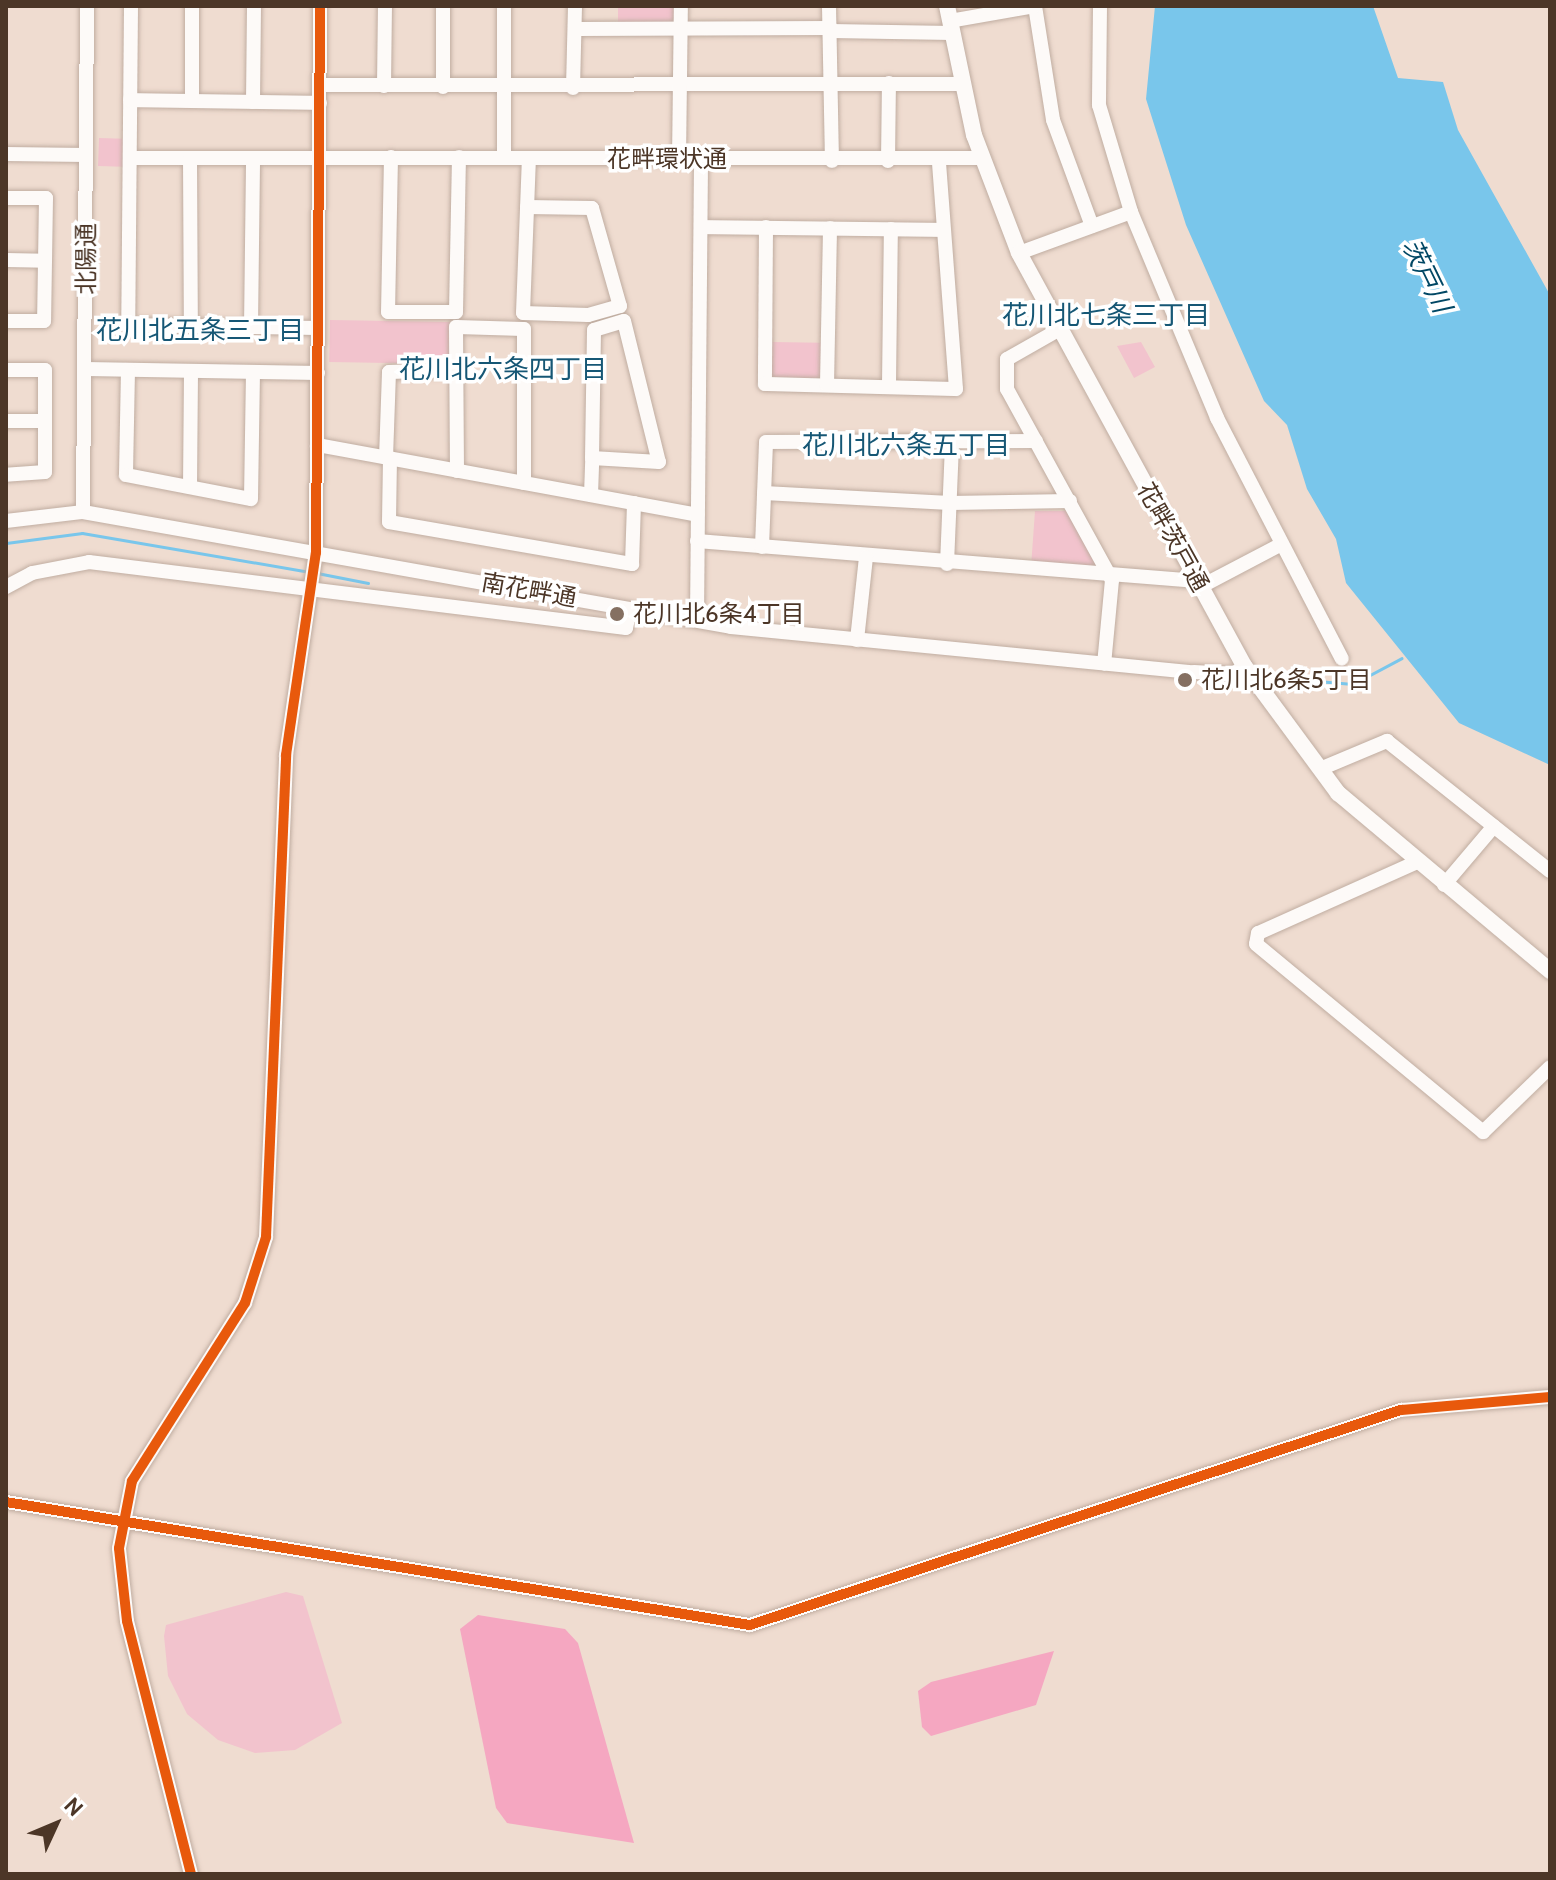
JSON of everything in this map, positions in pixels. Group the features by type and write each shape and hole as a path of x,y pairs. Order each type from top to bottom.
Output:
{"main road":[{"name":"花畔茨戸通","path":"950,20 983,158 1019,253 1245,667 1320,769 1417,862 1550,971"}],"street":[{"name":"北陽通","path":"83,512 87,6"},
{"path":"131,6 128,325 318,328"},
{"path":"192,6 192,101"},
{"path":"253,102 254,6"},
{"path":"191,1874 119,1584 123,1523 146,1450 245,1303 266,1237 286,755 315,558 320,6"},
{"path":"384,86 385,6"},
{"path":"443,6 443,87"},
{"path":"504,6 504,158"},
{"path":"573,88 575,6"},
{"path":"679,160 681,6"},
{"path":"829,6 832,161"},
{"path":"575,29 831,29 950,20 1035,6 1063,159 1092,226"},
{"path":"1100,6 1099,105 1131,212 1207,396 1280,545 1342,659"},
{"path":"320,85 504,89 832,82 963,84"},
{"path":"888,161 889,83"},
{"path":"130,100 320,103"},
{"path":"6,154 86,155"},
{"path":"391,157 388,312 456,312 459,157"},
{"name":"花畔環状通","path":"130,158 459,157 939,162 983,158"},
{"path":"190,158 191,326"},
{"path":"251,327 253,158"},
{"path":"527,207 592,208 620,306 588,315 523,313 527,207 529,158"},
{"path":"697,620 701,160"},
{"path":"766,227 765,384 889,384 956,389 939,162"},
{"path":"6,198 46,198 44,321 6,321"},
{"path":"1019,253 1131,212"},
{"path":"701,227 942,230"},
{"path":"827,385 830,228"},
{"path":"889,384 891,229"},
{"path":"6,260 45,261"},
{"path":"591,495 594,330 624,321 659,462 592,458"},
{"path":"457,471 456,327 524,329 524,483"},
{"path":"1060,329 1007,359 1007,389 1112,580 1104,664"},
{"path":"86,369 318,373"},
{"path":"6,370 45,370 45,472 6,475"},
{"path":"128,370 126,475 251,499 253,372"},
{"path":"456,370 389,372 389,522 632,564 634,503"},
{"path":"190,487 191,371"},
{"path":"6,421 45,421"},
{"path":"762,547 766,442 952,445 1036,441"},
{"path":"317,445 698,515"},
{"path":"947,564 952,445"},
{"path":"764,493 950,503 1070,501"},
{"name":"南花畔通","path":"6,521 83,512 315,558 697,620 857,640 1232,674 1245,667"},
{"path":"697,541 1112,580 1199,584 1280,545"},
{"path":"857,640 866,557"},
{"path":"6,587 32,573 89,562 310,583 626,628 630,609"},
{"path":"1320,769 1387,741 1550,871"},
{"path":"1444,885 1494,826"},
{"path":"1417,862 1258,933 1256,944 1483,1132 1550,1067"},
{"path":"6,1502 750,1625 1401,1410 1550,1397"}],"shaded area":[{"path":"618,6 676,6 676,24 618,24"},
{"path":"99,138 124,139 123,167 98,166"},
{"path":"330,320 450,322 449,364 329,362"},
{"path":"772,342 821,343 820,379 771,378"},
{"path":"1141,342 1155,367 1134,378 1117,346"},
{"path":"1035,511 1069,511 1099,567 1031,567"},
{"path":"286,1592 303,1596 342,1723 295,1750 255,1753 218,1740 187,1714 168,1676 164,1636 166,1625"},
{"path":"478,1615 565,1629 578,1643 634,1843 507,1823 496,1808 460,1629"},
{"path":"1054,1651 1036,1705 931,1736 922,1727 918,1691 931,1682"}],"water":[{"name":"茨戸川","path":"1155,6 1373,6 1398,78 1443,82 1458,130 1550,295 1550,765 1459,723 1346,583 1336,539 1307,489 1287,425 1264,401 1186,225 1146,99"}],"waterway":[{"path":"6,543 82,533 310,572"},
{"path":"317,573 368,583"},
{"path":"1281,678 1353,684 1402,658"}],"cycle path":[{"path":"191,1874 127,1621 119,1548 132,1481 245,1303 266,1237 286,755 316,553 320,6"},
{"path":"6,1502 750,1625 1401,1410 1550,1397"}],"place":[{"name":"花川北6条4丁目","path":"617,614"},
{"name":"花川北6条5丁目","path":"1185,680"}],"district":[{"name":"花川北七条三丁目","path":"1106,316"},
{"name":"花川北五条三丁目","path":"200,331"},
{"name":"花川北六条四丁目","path":"503,370"},
{"name":"花川北六条五丁目","path":"906,446"}]}
